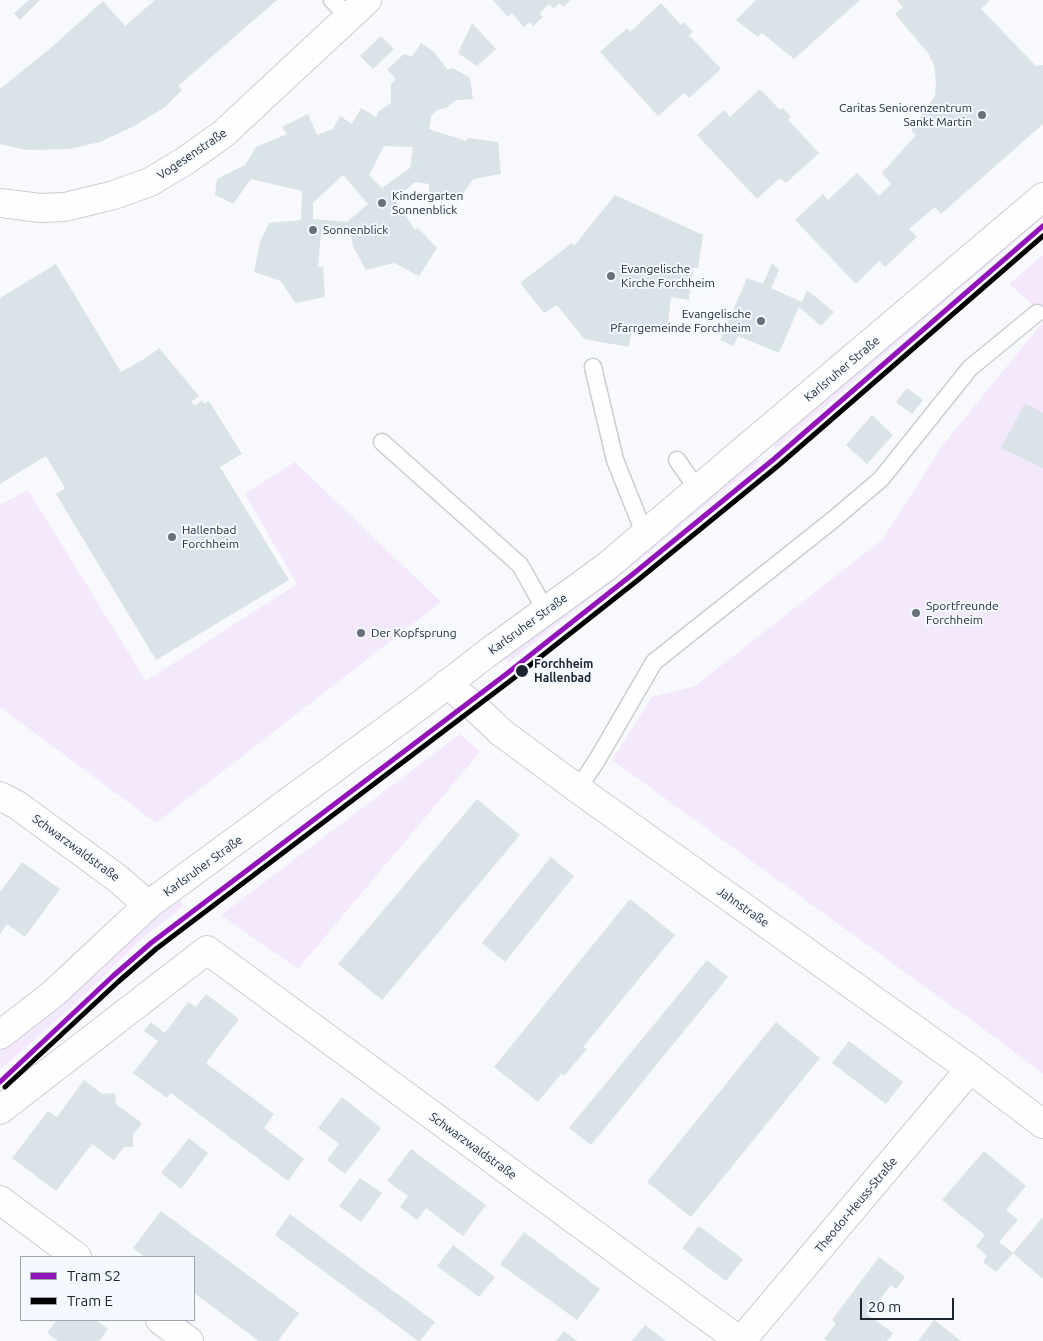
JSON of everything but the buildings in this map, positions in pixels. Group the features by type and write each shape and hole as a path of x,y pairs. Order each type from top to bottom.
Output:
{"street":[{"name":"Vogesenstraße","path":"0,203 40,208 64,207 114,195 150,182 185,161 223,134 349,6"},
{"name":"Karlsruher Straße","path":"0,1035 54,993 148,905 606,567 1043,197"},
{"name":"Jahnstraße","path":"447,684 470,702 502,733 970,1069 1043,1124"},
{"name":"Schwarzwaldstraße","path":"0,796 17,805 117,878 148,905"},
{"name":"Schwarzwaldstraße","path":"0,1110 207,950 740,1341"},
{"name":"Theodor-Heuss-Straße","path":"740,1341 970,1069"},
{"path":"0,1200 76,1256"},
{"path":"161,1321 189,1341"}],"lane":[{"path":"578,789 654,662 834,519 881,479 970,368 1037,313"},
{"path":"593,367 615,460 645,535"},
{"path":"382,442 520,566 546,611"},
{"path":"678,460 698,490"}],"shaded area":[{"path":"1043,212 1043,217 776,449 774,445 790,429"},
{"path":"1043,255 1043,314 1009,284"},
{"name":"Sportfreunde Forchheim","path":"1043,322 1043,1074 612,760 652,697 695,686 883,539 942,446"},
{"path":"757,459 760,461 630,568 508,663 501,654 668,533"},
{"path":"295,462 441,602 156,823 0,707 0,505 28,490 146,681 297,584 245,494"},
{"path":"460,734 480,752 298,969 221,915"},
{"path":"177,897 184,906 145,936 76,1003 0,1070 0,1051 67,1000 149,918"}],"tram line":[{"name":"S2","path":"0,1082 151,943 505,675 633,574 774,459 1043,226"},
{"name":"E","path":"5,1087 156,949 510,681 638,580 779,465 1043,236"}],"place":[{"name":"Caritas Seniorenzentrum Sankt Martin","path":"982,115"},
{"name":"Kindergarten Sonnenblick","path":"382,203"},
{"name":"Sonnenblick","path":"313,230"},
{"name":"Evangelische Kirche Forchheim","path":"611,276"},
{"name":"Evangelische Pfarrgemeinde Forchheim","path":"761,321"},
{"name":"Hallenbad Forchheim","path":"172,537"},
{"name":"Sportfreunde Forchheim","path":"916,613"},
{"name":"Der Kopfsprung","path":"361,633"},
{"name":"Forchheim Hallenbad","path":"522,671"}]}
